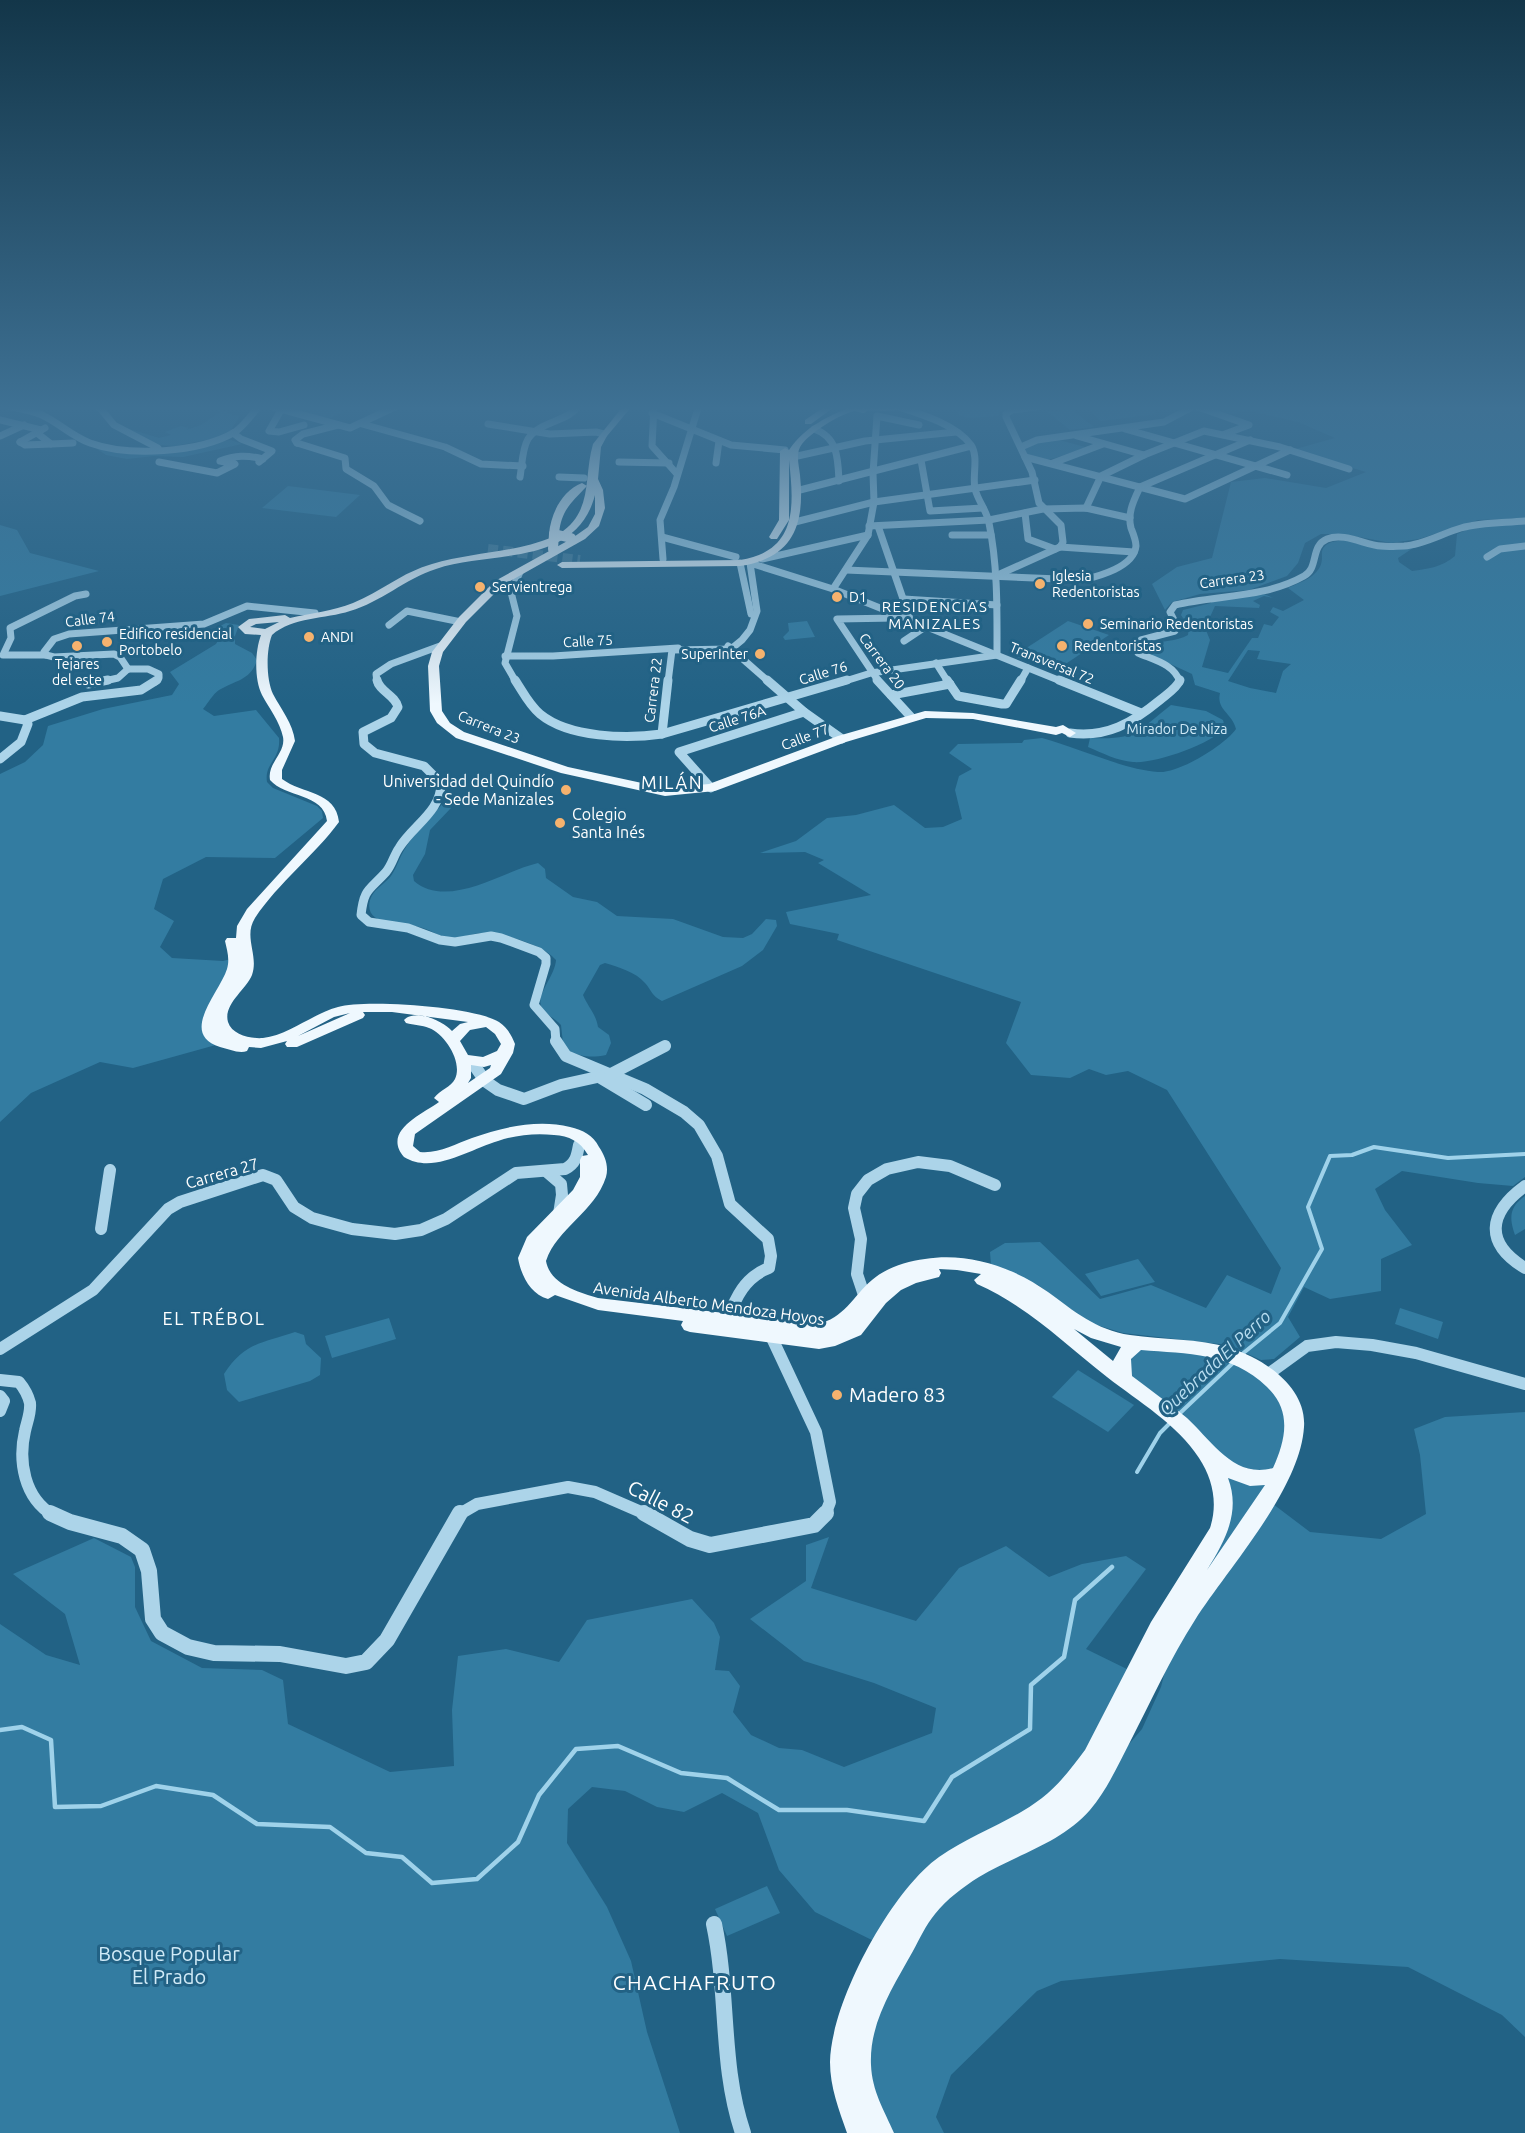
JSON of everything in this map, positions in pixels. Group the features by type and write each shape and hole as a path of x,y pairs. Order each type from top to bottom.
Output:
{"main road":[{"path":"551,552 555,517 562,505"},
{"path":"414,569 465,555 520,549 545,541 573,524 579,505"},
{"path":"262,628 352,607 418,572 459,559 523,551 547,543 569,532 581,520 583,505"},
{"path":"554,533 576,537 594,526 600,519 599,505"},
{"path":"742,561 756,554 782,528 784,505"},
{"path":"562,565 762,559 778,544 795,522 796,505"},
{"name":"Carrera 23","path":"576,537 492,589 440,646 434,660 434,705 437,717 460,735 565,770 664,792 711,788"},
{"path":"488,549 468,550 446,555 414,569 359,600 268,624 253,640 254,684 279,738 280,746 278,754 267,769 267,782 273,788 318,806 323,818 319,826 271,874 235,923 232,937 235,967 232,977 213,1006 208,1018 209,1029 223,1043 238,1047 268,1049 297,1042 346,1018 375,1013 429,1023 440,1028 467,1061 464,1076 459,1084 400,1127 394,1136 393,1145 397,1155 409,1162 432,1167 446,1164 485,1147 530,1136 561,1137 579,1145"},
{"path":"459,559 494,559"},
{"path":"580,561 663,559 685,561"},
{"path":"262,628 266,691 290,737 286,755 276,769 276,780 320,801 330,807 334,814 333,822 282,874 245,925 242,937 245,975 222,1009 221,1026 236,1038 271,1041 288,1037 326,1015 340,1010 376,1005 472,1018 498,1028 508,1044 506,1053 484,1062 467,1061"},
{"name":"Carrera 23","path":"911,717 925,714 958,715 1056,731 1062,736 1070,733"},
{"name":"Calle 77","path":"711,788 911,717"},
{"path":"452,1040 465,1027 487,1022"},
{"name":"Avenida Alberto Mendoza Hoyos","path":"506,1053 493,1081 408,1131 404,1139 405,1148 412,1155 424,1158 500,1135 531,1130 560,1130 585,1139 594,1149 598,1165 594,1189 539,1252 537,1262 541,1275 548,1283 561,1291 598,1304 817,1331 829,1330 848,1321 879,1282 901,1271 928,1264 958,1263 992,1272 1026,1287 1090,1331 1106,1337 1138,1343 1196,1347 1226,1353 1259,1369 1289,1401 1295,1428 1280,1474 1234,1551 1174,1635 1100,1778 1080,1805 1050,1833 961,1875 942,1890 923,1910 877,1991 865,2024 859,2052 863,2094 881,2133"},
{"name":"Avenida Alberto Mendoza Hoyos","path":"579,1145 585,1151 590,1166 589,1173 577,1196 534,1238 525,1264 530,1277 553,1297 597,1311 819,1342 847,1337 863,1324 876,1305 897,1285 918,1276 958,1273 1001,1287 1033,1305 1124,1380 1145,1394 1197,1440 1208,1453 1221,1484 1224,1504 1222,1525 1212,1545 1158,1628 1087,1767 1064,1793 1036,1817 956,1858 932,1875 911,1896 863,1983 849,2022 842,2053 847,2096 860,2133"},
{"path":"1124,1380 1120,1369 1123,1356 1138,1343"},
{"path":"1208,1453 1231,1471 1246,1478 1263,1480 1280,1474"}],"street":[{"path":"382,505 417,521 420,520 388,505"},
{"path":"663,559 660,520 666,505"},
{"path":"795,522 864,505"},
{"path":"833,590 868,535 873,505"},
{"path":"928,505 930,511 983,508"},
{"path":"982,505 989,520 996,575 997,656"},
{"path":"996,575 1058,548 1063,542 1061,525 1043,509 1042,505"},
{"path":"846,570 1083,580 1114,570 1134,552 1136,545 1130,518 1134,505"},
{"path":"869,526 989,520 1043,509 1086,508 1130,518"},
{"path":"1025,513 1028,538 1058,548 1134,552"},
{"name":"Carrera 23","path":"1070,733 1086,736 1110,733 1142,713 1180,681 1176,672 1170,667 1138,653 1135,649 1141,640 1175,632 1177,626 1170,612 1175,605 1206,598 1246,595 1286,585 1307,575 1313,569 1317,548 1327,539 1347,538 1380,546 1400,546 1422,543 1463,527 1525,521"},
{"path":"878,526 911,622"},
{"path":"762,559 868,535"},
{"path":"952,535 991,535"},
{"name":"Transversal 72","path":"662,537 833,590 1142,713"},
{"path":"1487,556 1500,549 1525,546"},
{"path":"742,561 758,608 757,618 746,637 729,648 804,712 842,740"},
{"path":"505,656 517,616 511,592 520,572"},
{"path":"0,632 75,596 86,594"},
{"path":"904,599 997,605"},
{"name":"Calle 74","path":"46,655 44,652 49,643 69,634 204,624 247,606 315,613"},
{"path":"262,628 272,609"},
{"path":"389,625 407,612 461,622"},
{"name":"Carrera 20","path":"901,618 837,619 871,673 911,717"},
{"path":"904,641 925,627"},
{"path":"10,628 10,638 3,655 46,655 62,659 108,652 120,656 128,669"},
{"path":"440,646 391,664 376,674 378,685 394,695 398,707 389,720 363,732 362,736 367,749 414,762 434,774 441,783 441,796 399,847 387,871 369,888 363,897 361,915 375,924 408,928 440,940 456,942 491,936 539,952 546,958 548,967 533,997 534,1005 551,1021 555,1029 558,1049 566,1056 606,1076 676,1105 691,1116 709,1138 723,1172 727,1197 734,1208 770,1240 773,1253 769,1268 756,1272 739,1291 727,1320"},
{"name":"Calle 75","path":"505,656 729,648"},
{"name":"Carrera 22","path":"662,734 672,650"},
{"name":"Calle 76","path":"505,656 505,663 530,704 541,715 559,725 588,733 615,736 662,734 871,673 997,656"},
{"path":"936,663 957,695 1006,704 1028,668"},
{"path":"0,716 24,720 82,697 141,690 149,687 159,678 159,674 155,670 128,669 118,678 88,684"},
{"path":"891,695 950,684"},
{"name":"Calle 76A","path":"711,788 678,752 804,712"},
{"path":"0,759 21,742 28,724 24,720"},
{"path":"0,747 16,748"},
{"path":"467,1061 493,1081 524,1099 574,1081 606,1076 665,1046"},
{"path":"606,1076 646,1105"},
{"name":"Carrera 27","path":"0,1349 93,1290 168,1209 180,1202 263,1175 279,1180 291,1203 300,1212 315,1219 335,1226 376,1233 420,1231 436,1224 516,1173 530,1169 559,1171 571,1169 577,1161 579,1145"},
{"path":"865,1298 856,1270 861,1239 854,1209 864,1183 878,1173 896,1165 915,1162 938,1163 963,1168 995,1185"},
{"path":"102,1229 110,1170"},
{"path":"541,1170 554,1175 564,1189 559,1216"},
{"path":"1525,1186 1506,1200 1498,1212 1495,1227 1496,1243 1505,1256 1525,1268"},
{"path":"93,1277 111,1270"},
{"name":"Calle 82","path":"0,1380 19,1382 27,1392 30,1410 25,1430 23,1476 37,1503 73,1524 131,1540 145,1551 149,1568 148,1602 159,1630 186,1647 214,1655 281,1654 333,1666 359,1665 376,1655 387,1640 456,1517 465,1509 477,1504 568,1487 595,1492 655,1518 690,1539 710,1545 814,1525 826,1514 830,1502 816,1432 771,1336"},
{"path":"1259,1369 1314,1344 1334,1342 1372,1344 1404,1349 1525,1384"},
{"path":"0,1396 4,1401 0,1411"},
{"path":"714,1924 721,1962 725,2068 731,2101 743,2133"}],"green space":[{"path":"266,505 350,505 336,517 262,508"},
{"path":"1225,505 1525,505 1525,518 1478,520 1419,539 1391,543 1343,534 1321,534 1305,543 1298,563 1287,576 1249,590 1200,594 1172,602 1165,610 1152,584 1177,567 1212,558"},
{"path":"1525,522 1525,1177 1513,1186 1402,1171 1375,1189 1385,1210 1412,1245 1381,1259 1381,1291 1330,1299 1304,1287 1288,1317 1300,1337 1274,1359 1261,1360 1228,1345 1123,1333 1090,1323 1038,1285 991,1265 990,1252 1005,1243 1040,1242 1100,1299 1151,1285 1206,1308 1227,1275 1271,1294 1281,1268 1167,1090 1128,1071 1106,1075 1089,1069 1070,1078 1031,1075 1006,1043 1021,1002 837,940 839,934 790,924 786,912 871,895 818,863 824,860 805,852 760,853 796,841 827,818 856,815 894,805 925,828 943,827 962,819 955,790 959,776 972,769 949,753 958,744 1022,743 1024,740 1042,738 1116,763 1145,770 1167,771 1189,763 1222,743 1236,729 1220,704 1220,693 1195,685 1192,674 1153,656 1149,651 1150,645 1188,635 1189,627 1181,615 1183,610 1211,603 1211,600 1264,594 1273,598 1264,596 1253,601 1260,605 1259,608 1215,606 1205,628 1210,640 1202,667 1228,673 1252,638 1258,638 1264,624 1272,626 1279,617 1270,612 1273,607 1283,611 1304,600 1288,588 1309,578 1318,570 1325,546 1332,542 1354,540 1413,548 1398,558 1399,562 1412,571 1435,567 1450,560 1455,556 1457,534 1471,528","holes":["1248,650 1260,651 1257,659 1291,664 1283,671 1276,693 1228,681"]},
{"path":"0,525 17,530 30,553 99,571 0,596"},
{"path":"807,621 815,637 785,640 783,637 789,631 788,623"},
{"name":"Redentoristas","path":"1068,621 1109,635 1055,671 1014,656"},
{"path":"226,623 239,625 235,644 252,653 257,660 247,676 219,690 203,709 214,716 256,710 279,738 278,751 268,770 267,782 273,788 317,806 322,811 323,818 275,858 206,857 163,879 154,909 174,921 160,947 172,958 223,961 235,958 223,1043 133,1068 100,1062 31,1093 0,1122 0,774 25,762 43,745 48,726 103,709 172,695 179,684 170,672 216,644 220,637 217,632 218,627"},
{"name":"Mirador De Niza","path":"1171,705 1206,711 1223,720 1225,728 1208,740 1182,752 1143,762 1122,760 1088,747 1090,738 1127,736 1143,728"},
{"path":"444,802 451,805 451,808 430,830 425,854 413,875 414,881 428,889 443,892 476,886 538,863 545,869 546,878 573,897 597,902 617,916 673,919 723,937 743,938 752,934 766,919 776,920 777,926 763,950 742,966 662,1001 632,973 605,963 600,965 583,995 596,1018 598,1027 609,1035 611,1043 606,1055 591,1057 577,1054 567,1050 563,1043 561,1025 543,1010 541,1005 542,993 555,966 556,960 550,954 532,944 510,937 480,933 449,938 419,927 386,922 372,915 369,909 372,896 391,876 410,841"},
{"path":"1525,1196 1525,1229 1515,1235 1511,1218 1513,1209"},
{"path":"1138,1259 1155,1282 1101,1296 1085,1274"},
{"path":"1400,1308 1443,1322 1438,1339 1395,1324"},
{"path":"389,1318 396,1339 332,1358 325,1336"},
{"path":"295,1332 304,1335 306,1344 321,1358 320,1375 310,1381 239,1402 227,1390 224,1374 231,1364 247,1350 263,1342"},
{"path":"1140,1348 1217,1354 1254,1372 1272,1387 1289,1424 1282,1457 1270,1473 1232,1465 1127,1372 1127,1357"},
{"path":"1078,1370 1134,1405 1108,1432 1052,1397"},
{"path":"1525,1412 1525,2037 1502,2015 1408,1967 1280,1959 1061,1981 1037,1991 951,2075 936,2117 944,2133 881,2133 863,2094 877,1991 923,1909 1100,1778 1142,1729 1161,1687 1174,1635 1269,1501 1310,1532 1381,1539 1426,1514 1420,1455 1414,1429 1445,1417"},
{"path":"1222,1470 1266,1484 1237,1532 1173,1618 1208,1566"},
{"name":"Bosque Popular El Prado","path":"829,1537 811,1588 916,1621 959,1568 1006,1546 1049,1577 1082,1564 1126,1556 1146,1569 1086,1649 1135,1673 1064,1793 884,1946 815,1912 779,1870 758,1813 722,1793 684,1812 657,1807 625,1791 592,1787 568,1809 567,1843 607,1907 631,1961 647,2032 680,2133 0,2133 0,1624 46,1655 80,1665 65,1614 13,1574 94,1538 131,1557 135,1567 135,1607 151,1641 202,1668 262,1670 283,1680 288,1724 390,1772 454,1766 452,1710 458,1656 506,1649 559,1662 587,1620 692,1599 714,1623 720,1637 715,1670 729,1671 740,1686 733,1712 751,1735 779,1748 802,1750 844,1767 932,1733 936,1708 874,1683 804,1661 750,1619 806,1581 806,1545"},
{"path":"767,1886 780,1913 727,1936 715,1909"}],"waterway":[{"name":"Quebrada El Perro","path":"1241,1355 1280,1323 1322,1249 1308,1207 1330,1156 1352,1155 1374,1147 1448,1158 1525,1154"},
{"name":"Quebrada El Perro","path":"1178,1415 1234,1362"},
{"name":"Quebrada El Perro","path":"1137,1472 1160,1433 1171,1422"},
{"name":"Quebrada El Perro","path":"0,1730 22,1727 51,1740 55,1807 101,1806 156,1786 213,1795 257,1824 330,1827 366,1853 402,1857 432,1883 477,1879 518,1842 539,1795 576,1749 618,1746 681,1773 727,1778 779,1810 847,1810 924,1821 952,1777 1030,1729 1031,1685 1064,1657 1075,1600 1112,1567"}],"tunnel":[{"path":"488,549 580,560"}],"place":[{"name":"Iglesia Redentoristas","path":"1040,584"},
{"name":"Servientrega","path":"480,587"},
{"name":"D1","path":"837,597"},
{"name":"Seminario Redentoristas","path":"1088,624"},
{"name":"ANDI","path":"309,637"},
{"name":"Edifico residencial Portobelo","path":"107,642"},
{"name":"Tejares del este","path":"77,646"},
{"name":"Redentoristas","path":"1062,646"},
{"name":"SuperInter","path":"760,654"},
{"name":"Universidad del Quindío - Sede Manizales","path":"566,790"},
{"name":"Colegio Santa Inés","path":"560,823"},
{"name":"Madero 83","path":"837,1395"}],"district":[{"name":"RESIDENCIAS MANIZALES","path":"935,616"},
{"name":"MILÁN","path":"672,783"},
{"name":"EL TRÉBOL","path":"214,1319"},
{"name":"CHACHAFRUTO","path":"695,1983"}]}
